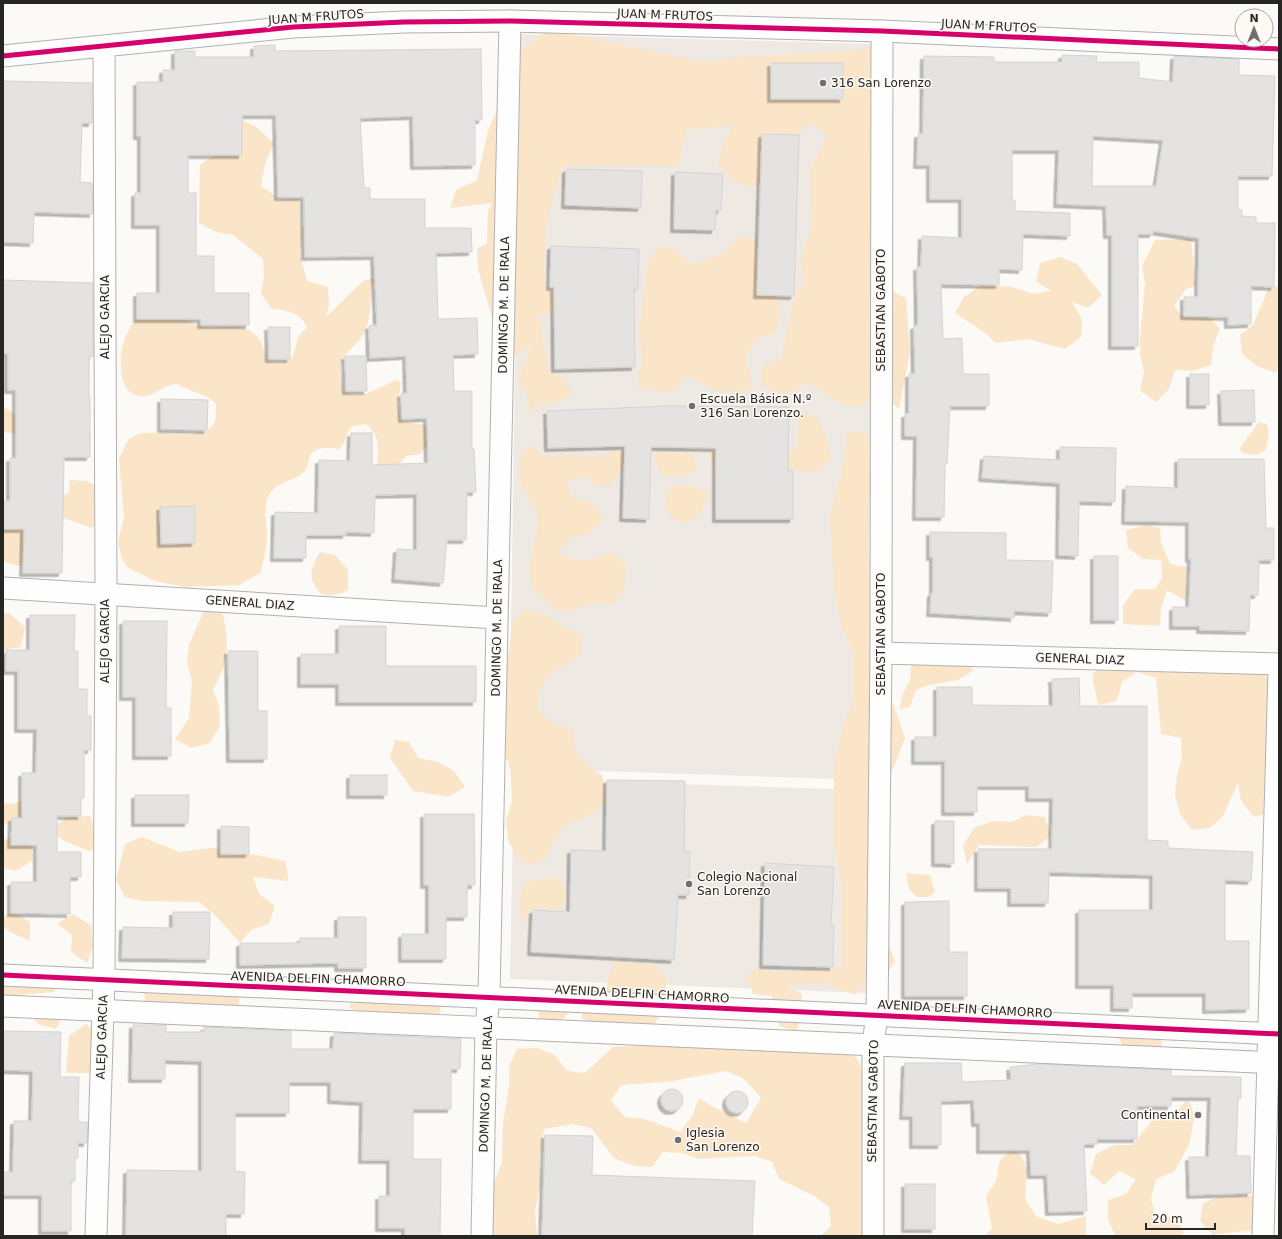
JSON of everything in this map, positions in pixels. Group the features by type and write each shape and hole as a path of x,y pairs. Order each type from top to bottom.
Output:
{"street":[{"name":"JUAN M FRUTOS","path":"3,56 293,27 404,22 510,21 882,31 1279,49"},
{"name":"DOMINGO M. DE IRALA","path":"482,1236 486,1027 489,996 498,618 510,21"},
{"name":"SEBASTIAN GABOTO","path":"873,1236 873,1044 877,1015 881,653 882,31"},
{"name":"ALEJO GARCIA","path":"96,1236 104,980 106,594 104,47"},
{"name":"GENERAL DIAZ","path":"3,588 498,618"},
{"name":"GENERAL DIAZ","path":"881,653 1279,664"},
{"path":"1263,1236 1274,1063 1279,670"},
{"name":"AVENIDA DELFIN CHAMORRO","path":"3,975 489,996 1274,1034"},
{"path":"3,1006 1274,1063"}],"shaded area":[{"path":"548,29 702,62 741,57 880,49 878,103 892,113 874,169 880,285 906,298 910,353 899,409 893,404 876,397 856,408 839,402 804,382 794,393 776,393 761,384 763,365 781,359 794,296 805,280 800,261 812,226 810,171 827,135 810,123 782,149 767,186 751,187 740,184 730,177 718,165 721,149 733,125 686,130 678,166 563,166 547,220 544,258 545,286 548,290 557,291 555,311 535,318 540,321 548,372 565,380 572,394 556,402 539,403 531,414 527,395 518,380 532,344 515,355 500,346 478,269 477,248 487,244 488,211 492,203 450,208 456,190 477,180 488,131 501,100 508,62"},
{"name":"Escuela Básica N.º 316 San Lorenzo.","path":"520,34 873,44 868,780 509,768"},
{"path":"242,120 255,126 274,143 265,164 261,186 274,195 278,200 299,199 302,238 300,255 307,281 328,287 329,306 326,317 363,281 372,278 376,281 372,286 370,313 366,329 359,340 345,355 341,364 341,379 344,392 358,395 372,391 397,380 401,382 398,404 401,421 425,425 430,433 429,443 420,454 406,456 400,464 388,464 391,476 376,470 378,445 377,439 371,428 366,424 353,426 350,428 342,447 339,449 322,448 314,451 309,458 304,472 276,487 269,495 266,508 267,544 260,573 239,585 185,587 155,581 127,567 122,559 118,541 124,518 119,459 128,440 138,434 188,434 199,433 208,429 214,422 216,405 210,399 177,384 166,387 151,395 141,397 135,395 128,389 123,380 121,356 128,332 134,323 144,316 177,315 202,327 240,327 246,329 258,338 268,361 280,362 291,359 298,338 307,328 302,319 293,313 272,309 261,294 264,276 263,259 233,235 216,232 199,223 200,165 232,143"},
{"path":"739,236 762,244 778,257 780,314 775,334 758,337 745,357 753,385 742,393 715,390 687,377 672,392 657,392 636,386 643,362 639,335 645,282 648,263 657,248 672,246 692,265 727,251"},
{"path":"1191,239 1196,286 1186,289 1174,306 1183,317 1210,318 1220,329 1213,346 1211,365 1193,371 1175,370 1169,389 1156,402 1140,391 1144,372 1140,354 1145,284 1142,266 1155,240"},
{"path":"1060,257 1077,264 1102,295 1088,308 1072,302 1082,319 1081,337 1065,349 1027,339 996,343 985,333 955,313 964,297 981,285 1012,287 1033,294 1051,291 1036,281 1040,263"},
{"path":"1270,285 1279,287 1279,361 1276,373 1257,366 1242,354 1240,335 1253,325"},
{"path":"3,403 5,408 23,419 24,437 7,432 3,434"},
{"path":"800,412 819,419 832,457 819,471 725,467 713,470 710,457 711,452 721,450 791,452 797,447"},
{"path":"1259,422 1267,424 1269,435 1266,449 1257,455 1242,453 1240,448"},
{"path":"848,431 873,435 873,474 868,513 868,554 880,629 880,666 905,738 877,810 880,919 895,962 884,977 866,979 856,995 837,989 828,982 786,985 802,994 801,1012 797,1031 779,1026 777,1007 771,996 753,994 747,976 754,969 775,972 842,968 841,881 834,845 834,767 841,732 854,696 854,657 841,624 834,587 830,513 841,476"},
{"path":"529,444 542,456 555,457 573,454 597,458 617,450 640,458 623,470 608,486 599,487 585,476 567,479 571,498 593,504 604,519 590,533 570,538 558,552 575,561 594,559 613,552 627,568 624,587 615,604 595,604 559,613 532,587 529,569 537,532 537,514 519,480 519,461"},
{"path":"659,452 693,454 698,469 682,477 663,476 652,455"},
{"path":"70,480 87,481 101,488 100,518 92,528 60,517 52,499 69,493"},
{"path":"690,485 708,493 702,511 686,524 674,520 664,504 672,486"},
{"path":"3,512 32,518 26,567 7,563 3,560"},
{"path":"1147,525 1160,528 1161,542 1170,564 1187,567 1186,601 1167,590 1161,608 1160,626 1123,624 1123,605 1135,589 1155,589 1162,578 1161,560 1143,559 1128,548 1126,530"},
{"path":"320,552 335,555 348,570 348,590 335,595 321,594 312,578 312,569"},
{"path":"205,608 223,614 226,635 227,644 225,662 213,689 219,707 220,726 210,743 191,748 175,739 189,718 192,680 187,663 189,645"},
{"path":"524,609 544,614 561,626 580,635 582,653 548,675 539,692 538,711 554,724 573,729 576,752 587,766 602,775 607,793 599,810 564,826 553,841 546,859 528,865 517,857 508,840 506,820 512,801 510,763 497,750 512,624"},
{"path":"3,613 9,613 25,627 21,647 3,650"},
{"path":"912,657 958,658 974,670 958,680 925,686 916,690 910,707 900,709 902,695 910,680"},
{"path":"1104,661 1262,670 1272,683 1273,812 1254,817 1241,801 1238,783 1223,816 1210,828 1192,830 1180,814 1175,795 1177,775 1182,758 1181,738 1161,734 1156,678 1137,672 1122,682 1117,701 1098,705 1092,675"},
{"path":"395,740 409,742 418,758 438,762 454,771 465,787 449,797 413,791 390,758"},
{"name":"Colegio Nacional San Lorenzo","path":"514,779 867,790 866,993 510,979"},
{"path":"31,798 24,825 3,823 3,803 12,804"},
{"path":"1026,815 1045,817 1051,836 1036,847 979,845 967,864 963,845 974,828 993,821 1012,822"},
{"path":"90,816 95,831 94,849 89,851 64,841 50,830 67,817"},
{"path":"11,837 31,841 33,860 16,871 3,868 3,841"},
{"path":"142,837 179,852 218,847 221,856 251,854 285,861 289,881 253,877 259,894 275,906 269,924 251,930 240,943 214,914 199,902 142,901 125,897 116,880 125,844"},
{"path":"906,873 930,875 935,892 929,897 917,897 909,889"},
{"path":"540,878 559,878 566,894 561,910 535,907 519,923 522,885"},
{"path":"13,912 30,922 30,941 10,932 3,926 3,917"},
{"path":"73,914 91,925 93,946 87,963 71,952 72,935 57,924"},
{"path":"615,962 653,964 667,978 662,1012 652,1028 616,1031 581,1018 588,1000 606,1002 607,981"},
{"path":"3,979 61,979 54,992 3,996"},
{"path":"143,988 239,990 239,1008 203,1004 146,1004"},
{"path":"354,989 435,993 441,1012 412,1036 395,1042 386,1037 385,1019 349,1008"},
{"path":"536,1001 571,1010 559,1024 540,1019"},
{"path":"29,1012 65,1012 56,1029 38,1024"},
{"path":"86,1024 101,1037 99,1056 90,1073 66,1073 69,1036"},
{"path":"1160,1034 1164,1054 1126,1053 1118,1036"},
{"path":"652,1045 844,1045 858,1060 874,1095 865,1236 821,1236 831,1226 829,1207 814,1196 779,1179 772,1162 755,1156 699,1159 682,1153 663,1152 652,1167 634,1166 614,1158 591,1128 573,1124 544,1129 540,1158 540,1186 535,1211 537,1236 490,1236 488,1199 502,1162 503,1123 509,1086 509,1067 517,1049 537,1048 555,1055 567,1071 585,1073 613,1047","holes":["726,1071 744,1079 761,1098 746,1123 715,1108 699,1098 692,1116 680,1132 645,1119 625,1117 611,1101 621,1085 667,1082"]},
{"path":"1187,1100 1192,1107 1194,1119 1189,1145 1174,1172 1156,1179 1151,1199 1156,1218 1175,1216 1184,1232 1182,1236 1115,1236 1108,1219 1108,1200 1126,1194 1136,1179 1119,1171 1104,1185 1090,1173 1096,1154 1114,1145 1133,1145 1156,1115 1177,1111"},
{"path":"1013,1151 1020,1155 1025,1163 1027,1172 1025,1199 1036,1216 1058,1224 1086,1216 1086,1234 1088,1236 985,1236 992,1228 986,1197 996,1180 999,1163 1003,1157"},
{"path":"1256,1196 1255,1236 1249,1230 1213,1235 1200,1221 1203,1203 1218,1197"}],"building":[{"path":"275,45 275,51 481,49 482,120 475,120 475,165 414,166 413,116 360,118 364,188 370,188 370,199 425,199 425,228 471,228 472,252 436,253 438,319 477,318 478,354 453,355 454,391 472,391 472,449 474,449 476,492 467,492 466,540 447,540 443,583 395,579 397,549 417,550 417,494 375,495 374,533 346,532 346,535 306,535 306,558 274,558 275,512 318,513 319,460 350,461 351,433 372,433 372,465 428,463 427,418 402,419 401,394 407,393 406,356 370,358 369,326 377,325 374,256 305,257 304,197 278,197 276,115 242,115 242,155 188,155 188,193 196,193 196,256 214,256 214,293 249,293 249,325 201,325 201,319 137,319 137,293 160,293 160,225 135,225 135,193 141,193 141,136 137,136 137,82 163,82 163,70 175,70 175,51 195,51 195,57 254,57 254,46"},
{"path":"1062,55 1097,56 1096,62 1139,62 1139,78 1173,82 1174,56 1239,59 1239,75 1275,76 1272,176 1238,176 1238,210 1242,210 1242,216 1256,217 1256,223 1275,223 1274,287 1251,286 1251,324 1228,325 1228,317 1184,316 1184,297 1198,297 1199,238 1153,231 1153,234 1138,234 1138,346 1112,346 1112,235 1107,235 1106,206 1057,204 1059,150 1012,150 1012,200 1015,200 1015,211 1070,213 1070,236 1023,234 1022,270 999,269 999,285 941,284 943,339 962,338 963,374 989,374 989,406 950,406 947,464 945,464 944,517 916,517 917,436 905,436 905,414 909,414 909,374 915,374 914,326 918,325 917,267 921,267 922,236 962,238 962,199 930,199 930,165 917,165 918,134 923,134 924,56 994,57 994,62 1062,62","holes":["1093,136 1163,140 1156,186 1092,186"]},
{"path":"771,63 843,63 843,99 771,99"},
{"path":"3,81 92,83 92,123 82,123 80,182 92,183 93,214 34,212 33,243 3,242"},
{"path":"762,134 799,135 794,296 757,295"},
{"path":"566,169 642,171 641,208 565,205"},
{"path":"675,172 723,174 721,210 716,210 715,230 674,229"},
{"path":"551,246 639,249 638,289 634,289 635,367 555,369 554,287 550,287"},
{"path":"3,280 93,283 93,357 89,356 90,457 64,457 62,573 23,573 24,529 3,529 3,501 10,501 10,458 16,458 16,390 8,390 8,354 3,353"},
{"path":"268,327 290,327 290,359 269,359"},
{"path":"345,356 366,356 367,391 346,391"},
{"path":"1190,374 1209,374 1209,405 1190,405"},
{"path":"1254,390 1255,422 1222,422 1221,391"},
{"path":"161,399 208,400 207,430 161,429"},
{"path":"667,406 789,407 788,471 793,471 793,519 716,519 716,448 651,447 649,519 623,518 625,446 548,448 547,411"},
{"path":"1060,447 1116,448 1115,502 1079,501 1078,556 1059,555 1060,483 982,478 984,456 1060,460"},
{"path":"1178,459 1264,459 1266,528 1274,528 1274,560 1259,560 1258,595 1250,595 1249,631 1200,630 1200,626 1173,626 1173,607 1189,607 1191,559 1189,559 1189,522 1125,521 1126,486 1178,488"},
{"path":"195,506 195,543 161,544 160,507"},
{"path":"930,532 1006,533 1006,560 1053,561 1051,613 1014,611 1014,618 930,613 931,593 933,593 933,557 930,557"},
{"path":"1094,556 1118,556 1118,620 1094,620"},
{"path":"30,615 75,615 74,651 78,651 78,689 87,689 87,716 91,716 91,750 84,750 84,798 81,798 81,816 57,816 57,852 81,852 81,877 70,877 70,914 11,913 11,882 37,882 37,845 11,845 12,818 22,818 22,773 36,773 37,729 18,729 18,671 6,671 6,650 30,650"},
{"path":"123,621 167,621 166,708 171,708 171,756 136,756 136,697 123,697"},
{"path":"339,626 386,626 386,666 476,666 476,702 339,702 339,684 301,684 301,654 339,654"},
{"path":"228,651 258,651 258,711 267,711 267,759 230,759"},
{"path":"1079,678 1080,706 1147,706 1147,840 1168,841 1168,848 1253,852 1251,881 1225,880 1225,941 1249,941 1249,1009 1206,1010 1206,993 1132,993 1132,1008 1114,1008 1114,985 1079,985 1079,910 1153,910 1153,875 1049,872 1048,903 1011,903 1011,888 978,888 978,849 1052,849 1053,798 1029,798 1029,786 977,786 977,812 945,812 945,761 915,761 915,737 937,737 937,687 972,687 972,705 1053,706 1052,679"},
{"path":"350,775 387,775 387,795 350,795"},
{"path":"607,780 685,781 684,852 690,852 689,895 678,895 674,960 531,952 533,910 570,912 571,850 606,851"},
{"path":"135,795 189,795 188,823 135,823"},
{"path":"424,814 474,814 475,885 467,885 467,917 446,917 446,959 402,959 402,934 429,934 429,885 424,885"},
{"path":"935,821 954,821 954,864 935,863"},
{"path":"221,826 249,827 249,854 221,854"},
{"path":"765,863 834,867 831,925 834,925 833,967 763,965"},
{"path":"949,901 949,952 967,952 967,996 905,996 905,902"},
{"path":"173,912 210,912 209,959 122,958 123,927 173,928"},
{"path":"338,917 366,917 366,968 338,968 338,963 240,965 240,943 300,943 300,938 338,938"},
{"path":"133,1025 166,1025 166,1032 204,1032 204,1027 291,1031 291,1049 333,1049 334,1033 461,1039 460,1069 451,1069 451,1109 413,1109 413,1159 441,1159 440,1236 405,1236 405,1228 379,1228 379,1196 390,1196 390,1160 362,1160 363,1102 331,1100 331,1082 289,1082 289,1113 235,1113 235,1171 245,1172 244,1214 226,1214 226,1236 126,1236 127,1170 202,1171 202,1061 165,1060 165,1079 132,1079"},
{"path":"3,1031 61,1032 60,1077 79,1077 78,1122 88,1122 87,1143 78,1143 78,1158 75,1158 75,1181 71,1181 71,1231 42,1231 42,1195 3,1195 3,1172 13,1172 14,1121 32,1121 33,1071 3,1070"},
{"path":"905,1063 961,1063 962,1082 1011,1080 1010,1067 1039,1064 1171,1070 1171,1076 1241,1077 1241,1098 1238,1098 1236,1156 1250,1156 1251,1193 1190,1195 1189,1157 1209,1157 1211,1097 1171,1097 1171,1106 1137,1106 1137,1139 1097,1139 1097,1144 1084,1144 1087,1211 1049,1212 1047,1175 1031,1175 1030,1150 980,1150 980,1123 975,1123 974,1100 941,1101 941,1145 913,1145 913,1116 903,1116"},
{"path":"672,1089 680,1092 683,1100 680,1108 672,1111 664,1108 661,1100 664,1092"},
{"path":"733,1091 741,1091 748,1098 748,1106 741,1113 733,1113 726,1106 726,1098"},
{"path":"545,1135 593,1136 592,1175 755,1181 752,1236 542,1236"},
{"path":"905,1184 935,1184 935,1229 905,1229"}],"cycle path":[{"path":"3,56 293,27 404,22 510,21 882,31 1279,49"},
{"path":"3,975 1279,1034"}],"place":[{"name":"316 San Lorenzo","path":"823,83"},
{"name":"Escuela Básica N.º 316 San Lorenzo.","path":"692,406"},
{"name":"Colegio Nacional San Lorenzo","path":"689,884"},
{"name":"Continental","path":"1198,1115"},
{"name":"Iglesia San Lorenzo","path":"678,1140"}]}
